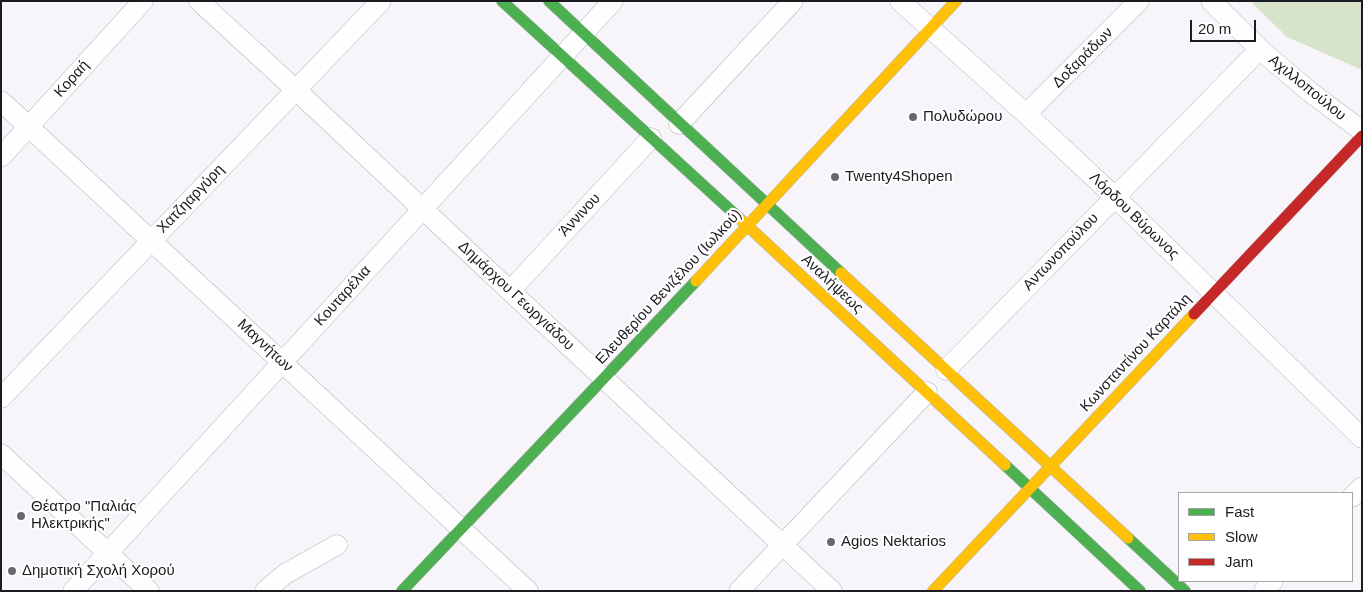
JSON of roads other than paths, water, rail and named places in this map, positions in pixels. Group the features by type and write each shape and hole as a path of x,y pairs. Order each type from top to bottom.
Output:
{"main road":[{"name":"Αναλήψεως","path":"502,1 561,57 748,226 1140,591"},
{"name":"Αναλήψεως","path":"549,1 679,124 1185,591"},
{"name":"Ελευθερίου Βενιζέλου (Ιωλκού)","path":"402,591 748,226 956,1"},
{"name":"Κωνσταντίνου Καρτάλη","path":"932,591 1362,136"}],"street":[{"name":"Κοραή","path":"1,157 142,1"},
{"name":"Δημάρχου Γεωργιάδου","path":"199,1 832,591"},
{"name":"Χατζηαργύρη","path":"1,398 381,1"},
{"name":"Κουταρέλια","path":"73,591 613,1"},
{"path":"679,124 792,1"},
{"name":"Λόρδου Βύρωνος","path":"900,1 1115,197 1362,438"},
{"name":"Δοξαράδων","path":"1026,114 1139,1"},
{"name":"Αχιλλοπούλου","path":"1211,1 1260,49 1310,92 1362,131"},
{"name":"Αντωνοπούλου","path":"946,370 1260,49"},
{"name":"Μαγνήτων","path":"1,101 528,591"},
{"name":"Άννινου","path":"510,291 651,138"},
{"path":"738,591 927,392"},
{"path":"1,454 149,591"},
{"path":"1353,496 1362,487"},
{"path":"265,591 285,574 337,545"}],"place":[{"name":"Πολυδώρου","path":"913,117"},
{"name":"Twenty4Shopen","path":"835,177"},
{"name":"Θέατρο \"Παλιάς Ηλεκτρικής\"","path":"21,516"},
{"name":"Agios Nektarios","path":"831,542"},
{"name":"Δημοτική Σχολή Χορού","path":"12,571"}]}
